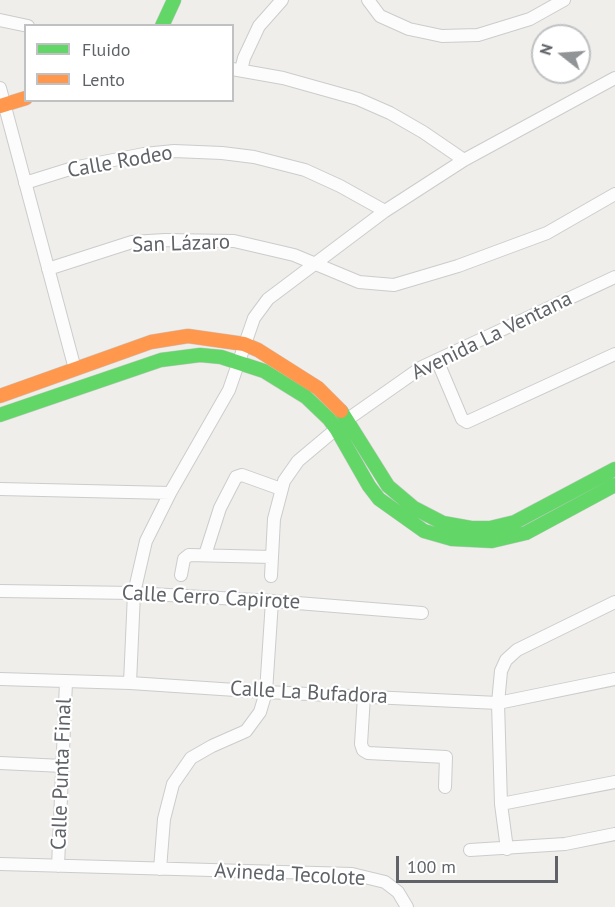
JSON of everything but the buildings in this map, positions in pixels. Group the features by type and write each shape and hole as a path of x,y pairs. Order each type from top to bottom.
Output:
{"main road":[{"path":"163,24 174,0"},
{"path":"2,105 24,99"},
{"path":"0,396 151,342 188,336 208,338 244,344 318,388 333,400 348,419 388,486 424,514 453,526 490,528 515,522 615,469"},
{"path":"0,415 161,360 200,355 221,357 264,371 299,392 329,418 379,499 424,531 452,539 492,541 526,533 615,485"}],"street":[{"path":"282,0 259,26 237,69 283,78 358,99 407,123 464,160"},
{"path":"368,0 380,15 409,29 442,36 478,35 530,19 564,0"},
{"path":"0,20 24,25"},
{"path":"130,683 134,593 146,541 170,493 229,390 254,318 268,299 385,211 464,160 615,78"},
{"path":"0,88 2,105 75,369"},
{"name":"Calle Rodeo","path":"25,183 73,168 144,154 174,151 222,153 254,157 305,170 385,211"},
{"name":"San Lázaro","path":"48,269 132,242 234,241 294,255 359,282 394,285 458,266 547,233 615,194"},
{"name":"Avenida La Ventana","path":"271,576 274,519 284,481 298,461 348,419 422,367 615,277"},
{"path":"437,360 462,419 467,422 615,354"},
{"path":"205,555 220,508 236,477 242,475 282,489"},
{"path":"0,489 170,493"},
{"path":"181,575 186,556 272,557"},
{"name":"Calle Cerro Capirote","path":"0,591 134,593 422,613"},
{"path":"160,869 164,819 173,784 191,758 246,731 260,712 266,692 272,601"},
{"path":"507,849 501,804 498,703 501,671 506,660 516,650 615,602"},
{"name":"Calle La Bufadora","path":"0,679 130,683 498,703 615,679"},
{"name":"Calle Punta Final","path":"58,866 66,682"},
{"path":"364,696 361,744 363,750 368,753 446,757 445,787"},
{"path":"0,763 63,766"},
{"path":"501,804 615,782"},
{"path":"470,850 565,844 615,834"},
{"name":"Avineda Tecolote","path":"0,864 352,874 385,882 398,892 407,907"}],"traffic: fast":[{"path":"163,24 174,0"},
{"path":"0,415 161,360 200,355 221,357 264,371 306,397 337,430 379,499 424,531 452,539 492,541 526,533 615,485"},
{"path":"341,411 388,486 414,508 443,523 471,528 490,528 515,522 615,469"}],"traffic: slow":[{"path":"0,106 24,99"},
{"path":"0,396 151,342 188,336 244,344 258,350 318,388 341,411"}]}
